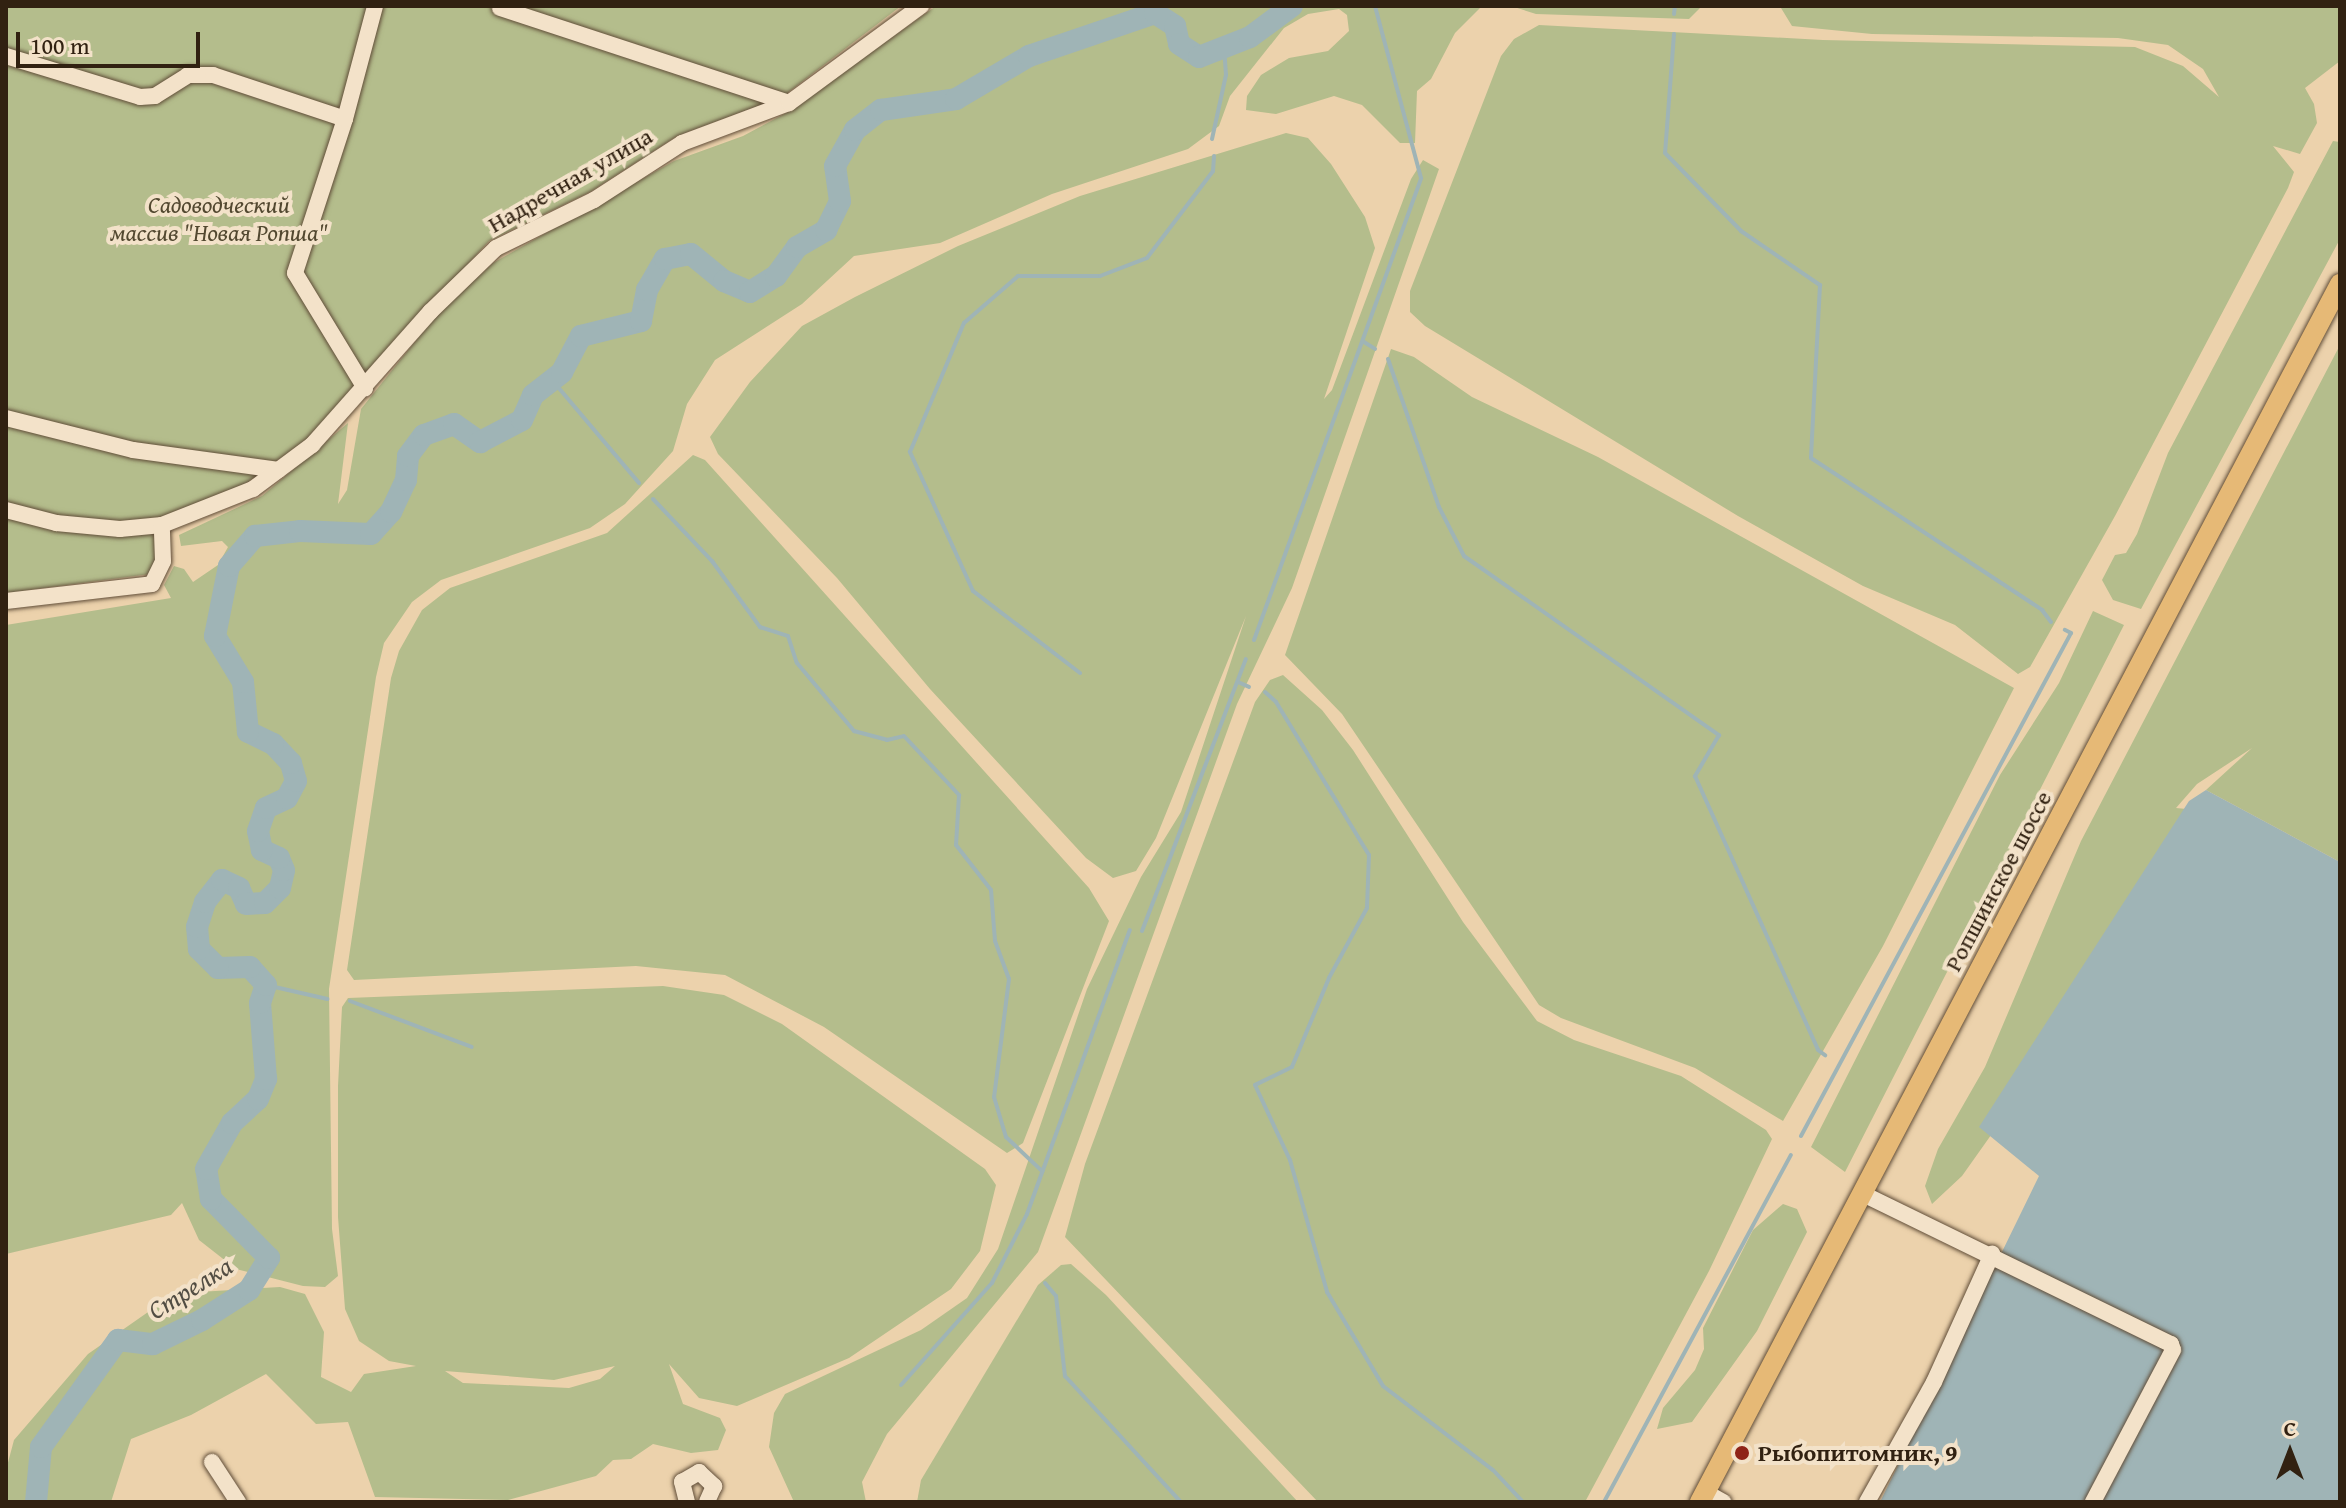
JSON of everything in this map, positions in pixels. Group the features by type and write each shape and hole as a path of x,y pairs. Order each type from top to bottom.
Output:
{"main road":[{"name":"Ропшинское шоссе","path":"1709,1499 1861,1193 2340,284"}],"street":[{"path":"365,388 295,273 345,119 375,6"},
{"name":"Надречная улица","path":"162,525 253,489 312,445 430,312 496,248 594,200 682,143 789,103 921,6"},
{"path":"500,8 789,103"},
{"path":"6,56 140,97 155,96 188,75 213,75 345,119"},
{"path":"6,418 133,450 279,470"},
{"path":"6,510 85,527 162,525 163,561 152,584 6,601"},
{"path":"1861,1193 1992,1254 2171,1344 2173,1350 2093,1502"},
{"path":"1867,1502 1934,1382 1992,1254"},
{"path":"212,1462 238,1502"},
{"path":"687,1502 682,1482 699,1472 714,1486 707,1502"}],"green space":[{"name":"Садоводческий массив \"Новая Ропша\"","path":"6,6 901,6 782,97 677,136 590,192 489,241 307,439 248,482 172,522 150,574 6,593"},
{"path":"936,6 1481,7 1455,33 1431,79 1417,91 1415,143 1400,143 1362,105 1334,96 1276,114 1246,110 1247,96 1261,75 1289,58 1328,51 1349,31 1347,15 1339,9 1308,14 1284,28 1230,96 1219,126 1188,149 1052,194 940,243 854,256 802,304 715,360 687,404 673,451 625,504 590,528 441,580 412,602 384,643 376,677 329,989 332,1229 338,1276 325,1287 303,1286 236,1269 199,1240 182,1203 171,1215 6,1254 6,625 171,598 164,585 174,566 184,569 193,582 218,565 228,547 222,541 181,546 179,535 262,496 348,423 338,504 347,490 361,409 434,318 493,263 674,161 743,136 788,112"},
{"path":"1511,6 1702,6 1689,19 1536,14"},
{"path":"1752,6 2340,6 2340,61 2305,88 2314,104 2317,123 2300,154 2273,146 2294,172 2288,188 2115,516 2030,667 2018,674 1955,625 1863,586 1738,516 1425,326 1410,312 1410,291 1501,56 1514,39 1539,25 1823,40 2135,47 2183,66 2219,97 2203,69 2168,45 2118,38 1872,34 1792,26 1781,8"},
{"path":"1286,133 1308,138 1331,164 1365,217 1375,248 1324,399 1332,390 1411,179 1423,160 1439,169 1292,588 1237,704 1038,1252 887,1434 862,1482 866,1502 794,1502 769,1447 774,1413 785,1394 921,1330 967,1298 998,1249 1087,989 1141,877 1181,812 1246,616 1156,838 1136,871 1113,878 1086,858 930,689 837,578 718,454 710,437 750,382 802,326 855,297 958,246 1080,196"},
{"path":"2333,141 2340,142 2340,239 2141,609 2113,600 2102,580 2115,555 2126,553 2137,534 2168,453"},
{"path":"2340,345 2340,862 2206,790 2252,748 2197,784 2176,808 2197,810 2001,1121 1962,1176 1932,1204 1925,1186 1938,1149 1985,1067 2081,841"},
{"path":"1391,349 1414,357 1472,397 1598,457 2014,688 1883,946 1783,1121 1695,1068 1561,1018 1539,1005 1342,714 1285,655"},
{"path":"693,455 705,460 1089,888 1109,921 1023,1143 1007,1153 824,1027 725,975 636,966 354,980 347,970 391,678 399,651 422,610 450,588 607,533"},
{"path":"2093,611 2124,625 1845,1172 1811,1147 2000,775 2059,683"},
{"path":"1283,675 1322,710 1353,750 1463,922 1537,1021 1574,1040 1681,1076 1766,1130 1772,1139 1709,1271 1585,1502 1318,1502 1065,1237 1085,1164 1255,702 1270,680"},
{"path":"663,986 724,995 782,1024 985,1169 996,1185 980,1251 951,1289 849,1358 737,1406 699,1398 669,1364 683,1404 720,1418 726,1430 718,1450 691,1453 653,1444 631,1459 613,1460 596,1476 508,1500 375,1497 348,1422 316,1424 266,1374 191,1415 131,1439 111,1502 6,1502 6,1470 14,1440 88,1354 161,1303 199,1292 280,1287 305,1294 324,1332 321,1377 351,1392 364,1374 416,1366 389,1361 359,1341 345,1309 338,1217 338,1086 342,1007 348,998","holes":["615,1366 600,1379 569,1388 463,1383 445,1371 554,1380"]},
{"path":"1783,1204 1797,1209 1807,1232 1757,1331 1692,1422 1657,1429 1663,1408 1695,1370 1704,1349 1703,1328 1753,1230"},
{"path":"1071,1264 1106,1295 1298,1502 917,1502 921,1480 1038,1285 1061,1265"}],"shaded area":[{"path":"2206,790 2340,862 2340,1502 1880,1502 2039,1176 1979,1127 2189,801"}],"waterway":[{"name":"Стрелка","path":"36,1502 41,1447 118,1340 153,1344 202,1320 249,1290 269,1258 211,1199 206,1169 232,1123 258,1099 266,1079 260,1003 266,985 250,967 218,968 199,949 197,927 205,902 222,880 239,888 246,904 265,903 280,888 284,870 279,858 262,850 258,831 266,808 287,798 296,781 291,763 273,744 248,732 243,682 215,636 229,566 255,536 300,531 371,534 391,512 406,480 408,456 424,435 454,424 480,442 522,420 533,395 562,372 581,336 641,321 647,290 665,259 691,254 724,281 750,292 776,276 797,247 826,230 840,201 835,166 855,130 881,110 956,99 1029,56 1155,13 1175,26 1179,44 1199,57 1250,37 1292,6"},
{"path":"1254,640 1421,178 1375,6"},
{"path":"1674,14 1675,6"},
{"path":"1674,34 1665,153 1741,231 1820,285 1811,458 2042,610 2051,622"},
{"path":"1212,139 1226,75 1224,49"},
{"path":"1080,673 973,591 910,452 964,323 1018,276 1100,276 1147,258 1213,171 1214,156"},
{"path":"1364,342 1375,349"},
{"path":"1388,359 1439,507 1464,556 1719,735 1695,776 1818,1050 1825,1055"},
{"path":"552,380 639,483"},
{"path":"653,499 712,561 760,627 788,636 797,663 854,731 887,740 904,736 959,795 956,845 991,890 995,941 1009,979 994,1097 1006,1137 1042,1171"},
{"path":"1801,1136 2071,633 2065,630"},
{"path":"1142,931 1246,659"},
{"path":"1238,682 1249,687"},
{"path":"1265,692 1276,702 1369,855 1367,908 1329,978 1292,1067 1255,1085 1290,1160 1327,1292 1383,1386 1493,1470 1523,1502"},
{"path":"901,1385 992,1283 1027,1214 1130,930"},
{"path":"266,985 327,999"},
{"path":"350,1001 472,1047"},
{"path":"1604,1502 1791,1155"},
{"path":"1045,1283 1056,1296 1065,1376 1181,1502"}],"place":[{"name":"Рыбопитомник, 9","path":"1742,1453"}]}
